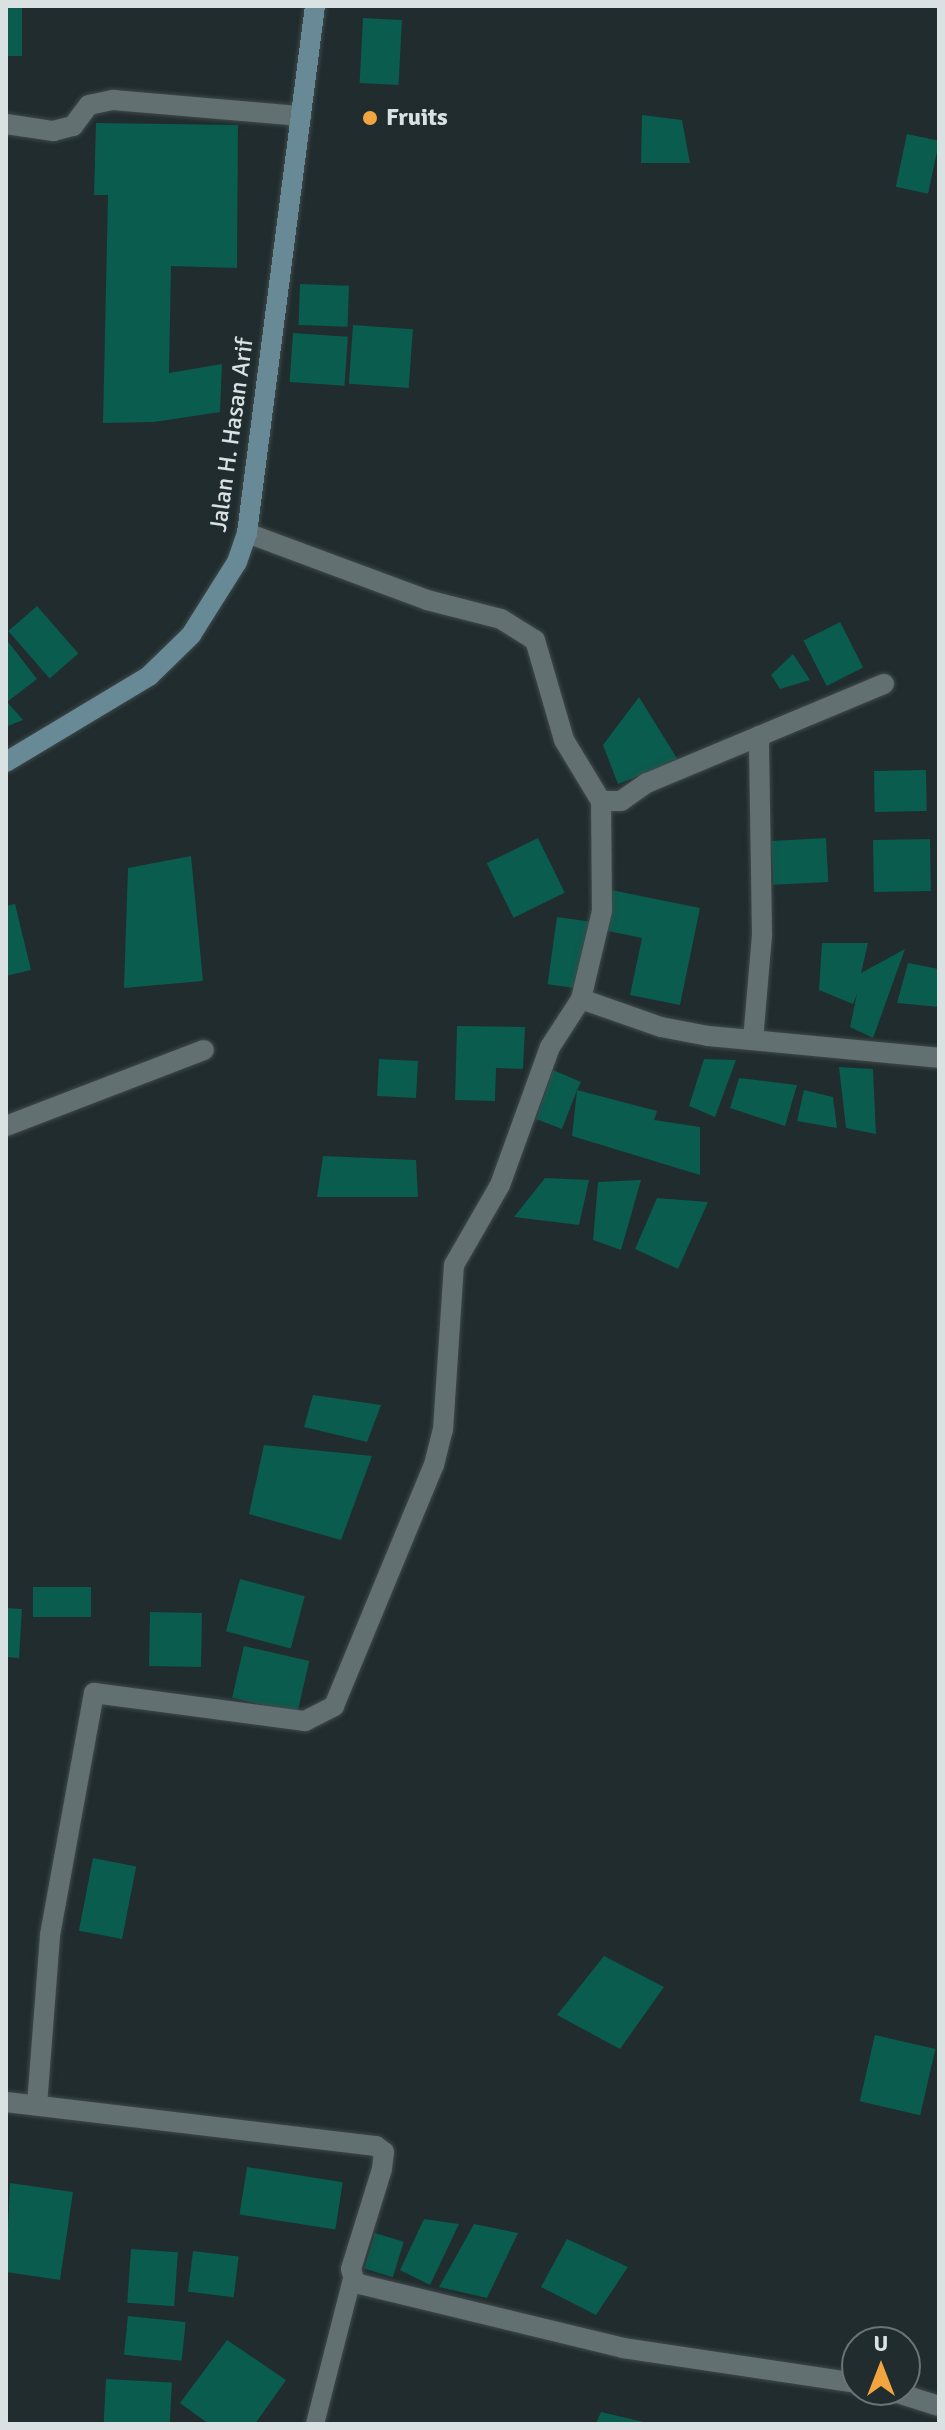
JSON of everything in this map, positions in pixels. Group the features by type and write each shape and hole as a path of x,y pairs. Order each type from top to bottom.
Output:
{"main road":[{"name":"Jalan H. Hasan Arif","path":"6,762 149,676 191,635 220,593 247,533 315,6"}],"street":[{"path":"6,124 53,131 73,126 89,105 113,100 301,116"},
{"path":"37,2105 50,1935 94,1693 305,1721 334,1706 434,1465 443,1430 454,1265 500,1185 550,1047 581,999 602,911 601,801 564,740 535,640 501,619 427,600 247,533"},
{"path":"601,801 621,801 647,783 884,684"},
{"path":"753,1040 762,935 759,736"},
{"path":"581,999 661,1027 753,1040 939,1058"},
{"path":"6,1126 204,1050"},
{"path":"6,2102 382,2148 382,2169 352,2279 373,2290 623,2348 841,2381"}],"lane":[{"path":"315,2424 352,2279"}],"building":[{"path":"6,6 22,6 22,56 6,56"},
{"path":"363,18 402,20 399,85 360,83"},
{"path":"642,115 682,120 690,163 641,163"},
{"path":"96,123 238,125 237,268 171,266 169,373 222,364 220,412 154,422 103,423 108,195 94,195"},
{"path":"907,134 939,141 928,194 896,187"},
{"path":"300,284 349,286 348,327 299,325"},
{"path":"353,325 413,329 409,388 349,384"},
{"path":"293,333 348,337 344,386 290,382"},
{"path":"37,606 78,654 50,678 8,631"},
{"path":"840,622 863,667 827,686 803,641"},
{"path":"6,639 37,679 7,702"},
{"path":"793,654 810,680 780,689 771,675"},
{"path":"639,697 678,760 618,784 603,745"},
{"path":"7,703 23,720 8,726"},
{"path":"926,770 927,811 875,812 874,771"},
{"path":"538,838 565,893 514,918 487,863"},
{"path":"826,838 828,882 773,885 771,841"},
{"path":"930,839 931,891 874,892 873,840"},
{"path":"191,856 203,981 124,988 128,868"},
{"path":"611,890 700,908 680,1005 630,995 642,938 603,930"},
{"path":"15,904 31,970 6,976 6,906"},
{"path":"557,917 591,922 581,989 548,984"},
{"path":"822,943 868,943 861,973 905,949 873,1038 850,1027 857,994 853,1004 819,990"},
{"path":"908,963 939,969 939,1007 897,1003"},
{"path":"457,1026 525,1027 523,1069 496,1068 495,1101 455,1100"},
{"path":"379,1059 418,1061 416,1098 377,1096"},
{"path":"704,1059 736,1060 715,1117 689,1106"},
{"path":"839,1067 873,1069 876,1134 846,1128"},
{"path":"553,1070 581,1082 562,1129 536,1119"},
{"path":"739,1078 797,1085 785,1126 730,1108"},
{"path":"577,1090 657,1111 654,1120 700,1127 700,1175 572,1136"},
{"path":"804,1090 833,1097 837,1128 797,1121"},
{"path":"323,1156 416,1160 418,1197 317,1197"},
{"path":"545,1178 589,1180 579,1225 514,1217"},
{"path":"641,1180 621,1250 593,1240 598,1182"},
{"path":"657,1198 708,1202 678,1269 635,1249"},
{"path":"313,1395 381,1405 367,1442 304,1427"},
{"path":"264,1445 372,1456 341,1540 249,1514"},
{"path":"240,1579 305,1596 291,1649 226,1631"},
{"path":"33,1587 91,1587 91,1617 33,1617"},
{"path":"6,1608 22,1609 19,1658 6,1657"},
{"path":"150,1612 202,1613 201,1667 149,1666"},
{"path":"244,1646 309,1661 297,1713 232,1698"},
{"path":"93,1858 136,1866 122,1939 79,1931"},
{"path":"604,1956 664,1987 620,2049 557,2015"},
{"path":"875,2035 935,2049 920,2115 860,2101"},
{"path":"247,2167 343,2182 335,2230 239,2214"},
{"path":"10,2183 73,2192 60,2280 6,2272"},
{"path":"424,2219 459,2224 430,2285 400,2270"},
{"path":"474,2224 518,2233 487,2298 439,2287"},
{"path":"375,2233 404,2242 393,2277 364,2268"},
{"path":"567,2239 628,2267 596,2315 541,2287"},
{"path":"131,2249 178,2252 174,2306 127,2303"},
{"path":"193,2251 239,2257 234,2297 188,2292"},
{"path":"128,2316 186,2322 182,2361 124,2355"},
{"path":"227,2340 286,2380 255,2424 209,2424 180,2403"},
{"path":"106,2379 172,2382 170,2424 104,2424"},
{"path":"601,2412 648,2423 648,2424 596,2424"}],"place":[{"name":"Fruits","path":"370,118"}]}
